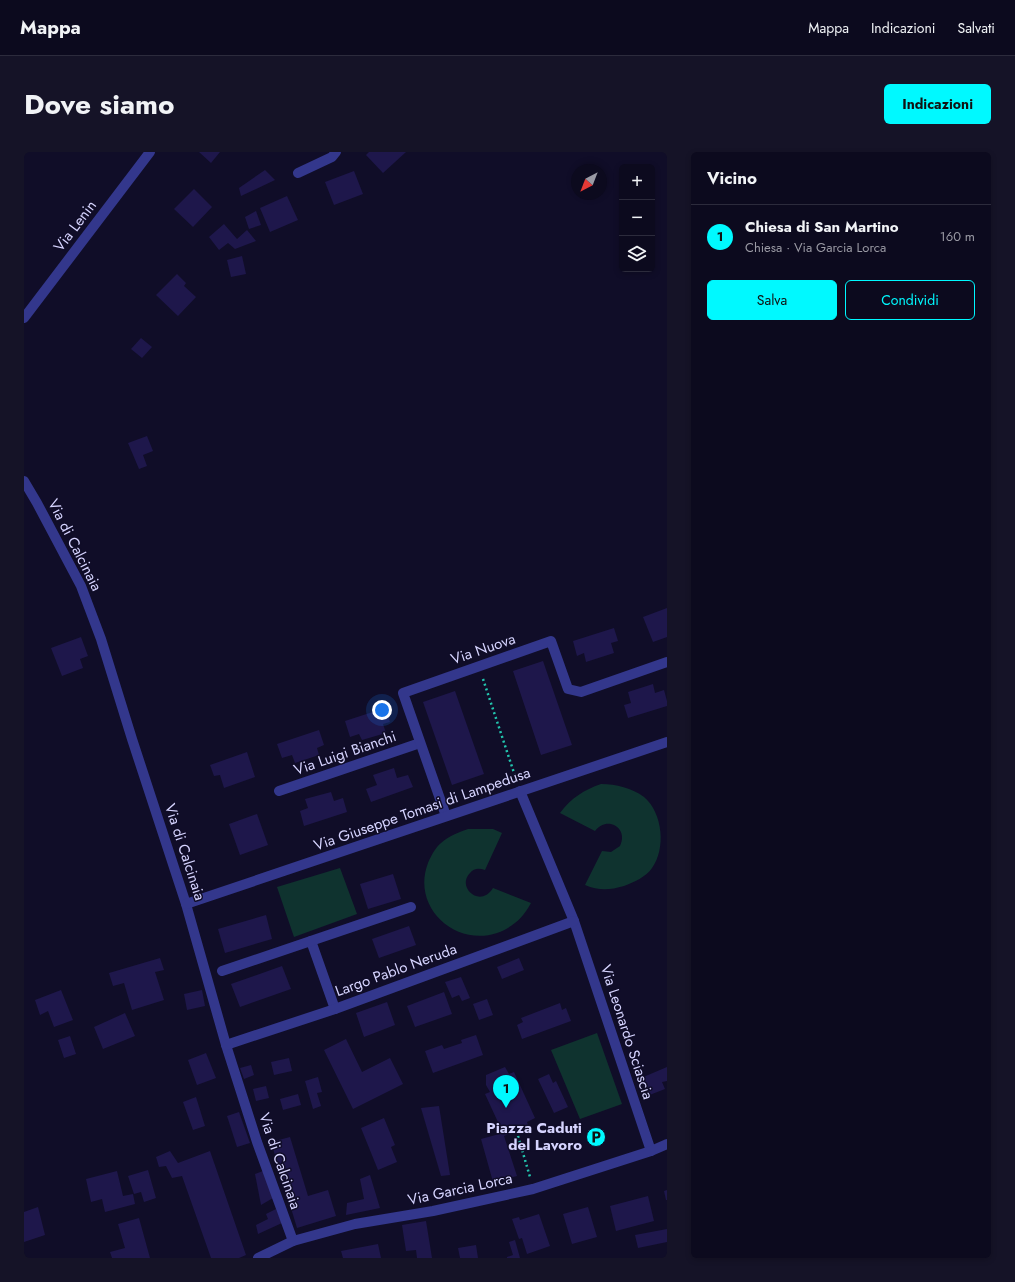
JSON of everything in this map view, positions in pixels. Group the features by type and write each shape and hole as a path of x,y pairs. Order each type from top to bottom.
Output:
{"street":[{"name":"Via Lenin","path":"24,318 150,152"},
{"path":"298,173 332,157 336,152"},
{"name":"Via di Calcinaia","path":"24,481 81,586 101,639 186,904 226,1045 256,1142 293,1241"},
{"name":"Via Nuova","path":"446,816 403,693 551,641 568,689 581,692 667,662"},
{"name":"Via Giuseppe Tomasi di Lampedusa","path":"186,904 667,742"},
{"name":"Via Luigi Bianchi","path":"279,791 420,743"},
{"name":"Via Leonardo Sciascia","path":"520,791 574,921 651,1151"},
{"path":"222,971 410,907"},
{"name":"Largo Pablo Neruda","path":"226,1045 335,1009 574,921"},
{"path":"311,941 335,1009"},
{"name":"Via Garcia Lorca","path":"258,1258 293,1241 355,1224 433,1211 533,1189 651,1151 667,1144"}],"path":[{"path":"479,666 516,779"},
{"path":"518,1136 533,1189"}],"green space":[{"path":"601,784 624,787 644,797 655,812 659,821 661,841 656,860 652,868 643,877 624,886 609,889 600,889 585,885 602,851 611,852 620,846 622,834 619,829 611,824 605,824 600,826 595,831 560,813 578,795"},
{"path":"468,829 493,829 502,833 485,870 475,869 466,879 466,884 471,894 482,896 488,894 493,888 531,903 525,913 517,921 508,928 497,933 481,936 466,934 452,929 440,920 431,908 426,894 424,879 428,863 433,852 447,838"},
{"path":"340,868 357,914 294,937 277,887"},
{"path":"597,1033 622,1104 580,1119 551,1050"}],"building":[{"path":"199,152 220,152 211,163"},
{"path":"369,152 406,152 383,173 366,155"},
{"path":"265,170 275,180 241,196 239,188"},
{"path":"354,171 363,194 334,205 325,182"},
{"path":"194,189 212,207 193,227 174,209"},
{"path":"287,196 298,220 270,232 260,208"},
{"path":"256,211 261,225 249,229 245,217"},
{"path":"224,224 237,239 247,230 256,241 235,249 228,243 219,250 209,237"},
{"path":"242,256 246,274 231,277 227,260"},
{"path":"177,274 186,283 184,286 196,297 178,316 156,295"},
{"path":"141,338 152,347 142,358 131,349"},
{"path":"147,436 153,451 143,455 147,466 139,469 128,443"},
{"path":"667,608 667,637 653,642 643,617"},
{"path":"614,628 618,641 611,643 614,653 586,662 584,653 577,656 573,641"},
{"path":"81,637 88,656 80,659 83,668 62,676 51,648"},
{"path":"543,661 572,745 541,755 513,671"},
{"path":"653,684 655,693 664,690 667,706 628,718 624,705 631,703 628,692"},
{"path":"455,691 484,774 452,785 423,702"},
{"path":"385,708 390,722 383,724 386,733 362,740 359,734 350,737 345,721"},
{"path":"319,730 324,745 317,748 319,755 295,763 292,755 282,758 277,744"},
{"path":"247,752 255,777 224,788 220,775 214,776 210,765"},
{"path":"394,768 397,778 408,775 413,787 371,802 366,789 377,785 373,775"},
{"path":"331,792 334,801 343,798 347,812 304,826 300,811 308,808 305,799"},
{"path":"257,814 268,845 240,855 229,824"},
{"path":"393,874 401,899 368,909 360,884"},
{"path":"266,915 272,939 225,953 218,929"},
{"path":"409,926 416,945 379,958 372,939"},
{"path":"160,958 164,970 155,972 164,1000 132,1010 124,983 113,986 109,973"},
{"path":"519,958 524,970 502,979 497,967"},
{"path":"282,966 291,989 240,1007 231,984"},
{"path":"461,977 470,998 462,1001 459,995 452,998 445,982"},
{"path":"61,990 73,1020 54,1027 48,1011 40,1015 35,1000"},
{"path":"202,990 205,1006 187,1010 184,994"},
{"path":"444,992 452,1014 415,1027 407,1006"},
{"path":"487,999 493,1015 479,1020 473,1004"},
{"path":"387,1002 395,1025 364,1037 356,1013"},
{"path":"560,1003 562,1010 566,1008 571,1021 522,1039 517,1025 523,1022 521,1018"},
{"path":"125,1013 135,1036 103,1049 94,1027"},
{"path":"476,1035 483,1055 433,1073 425,1051 442,1045 444,1049 462,1043 461,1040"},
{"path":"70,1036 76,1054 64,1058 58,1040"},
{"path":"346,1039 362,1072 390,1058 403,1084 353,1109 324,1050"},
{"path":"206,1053 216,1078 197,1085 188,1060"},
{"path":"289,1058 292,1071 274,1075 271,1062"},
{"path":"251,1065 254,1075 244,1079 240,1068"},
{"path":"505,1067 509,1074 514,1072 535,1118 527,1122 528,1125 504,1136 517,1176 493,1182 481,1139 503,1133 485,1094 490,1092 486,1085 486,1075"},
{"path":"667,1067 667,1081 662,1082 665,1089 647,1096 641,1078"},
{"path":"549,1074 553,1083 556,1081 568,1107 554,1113 538,1079"},
{"path":"318,1077 322,1092 317,1093 321,1106 313,1109 305,1081"},
{"path":"266,1086 269,1098 256,1101 253,1089"},
{"path":"298,1094 301,1105 283,1110 280,1099"},
{"path":"196,1097 205,1126 193,1130 183,1102"},
{"path":"439,1106 450,1175 441,1176 421,1108"},
{"path":"239,1112 250,1143 237,1147 227,1116"},
{"path":"384,1118 395,1145 391,1147 397,1162 378,1170 361,1128"},
{"path":"290,1137 308,1196 328,1190 336,1216 297,1228 271,1142"},
{"path":"170,1151 178,1163 210,1151 246,1255 239,1258 211,1258 182,1176 172,1178 166,1166 159,1167 156,1157"},
{"path":"148,1170 156,1198 144,1202 141,1192 134,1194 128,1176"},
{"path":"117,1171 123,1196 133,1194 135,1204 105,1212 102,1199 91,1202 86,1179"},
{"path":"263,1171 273,1198 261,1205 255,1174"},
{"path":"370,1175 380,1208 346,1215 347,1203 364,1199 360,1179"},
{"path":"667,1190 667,1200 666,1200 664,1191"},
{"path":"648,1196 654,1221 616,1231 610,1206"},
{"path":"38,1207 45,1235 24,1242 24,1212"},
{"path":"588,1207 597,1237 572,1244 563,1214"},
{"path":"276,1209 282,1223 258,1234 256,1225 268,1219 266,1214"},
{"path":"539,1214 550,1246 527,1254 522,1238 519,1239 512,1219 519,1217 520,1220"},
{"path":"139,1218 150,1258 112,1258 110,1252 125,1248 118,1224"},
{"path":"426,1221 432,1258 417,1258 416,1250 406,1251 402,1225"},
{"path":"667,1229 667,1242 638,1248 635,1235"},
{"path":"515,1240 520,1258 507,1258 513,1255 509,1242"},
{"path":"378,1244 381,1258 343,1258 341,1251"},
{"path":"476,1245 478,1258 460,1258 458,1248"}],"place":[{"name":"Chiesa di San Martino","path":"506,1108"},
{"name":"Piazza Caduti del Lavoro","path":"596,1137"}]}
